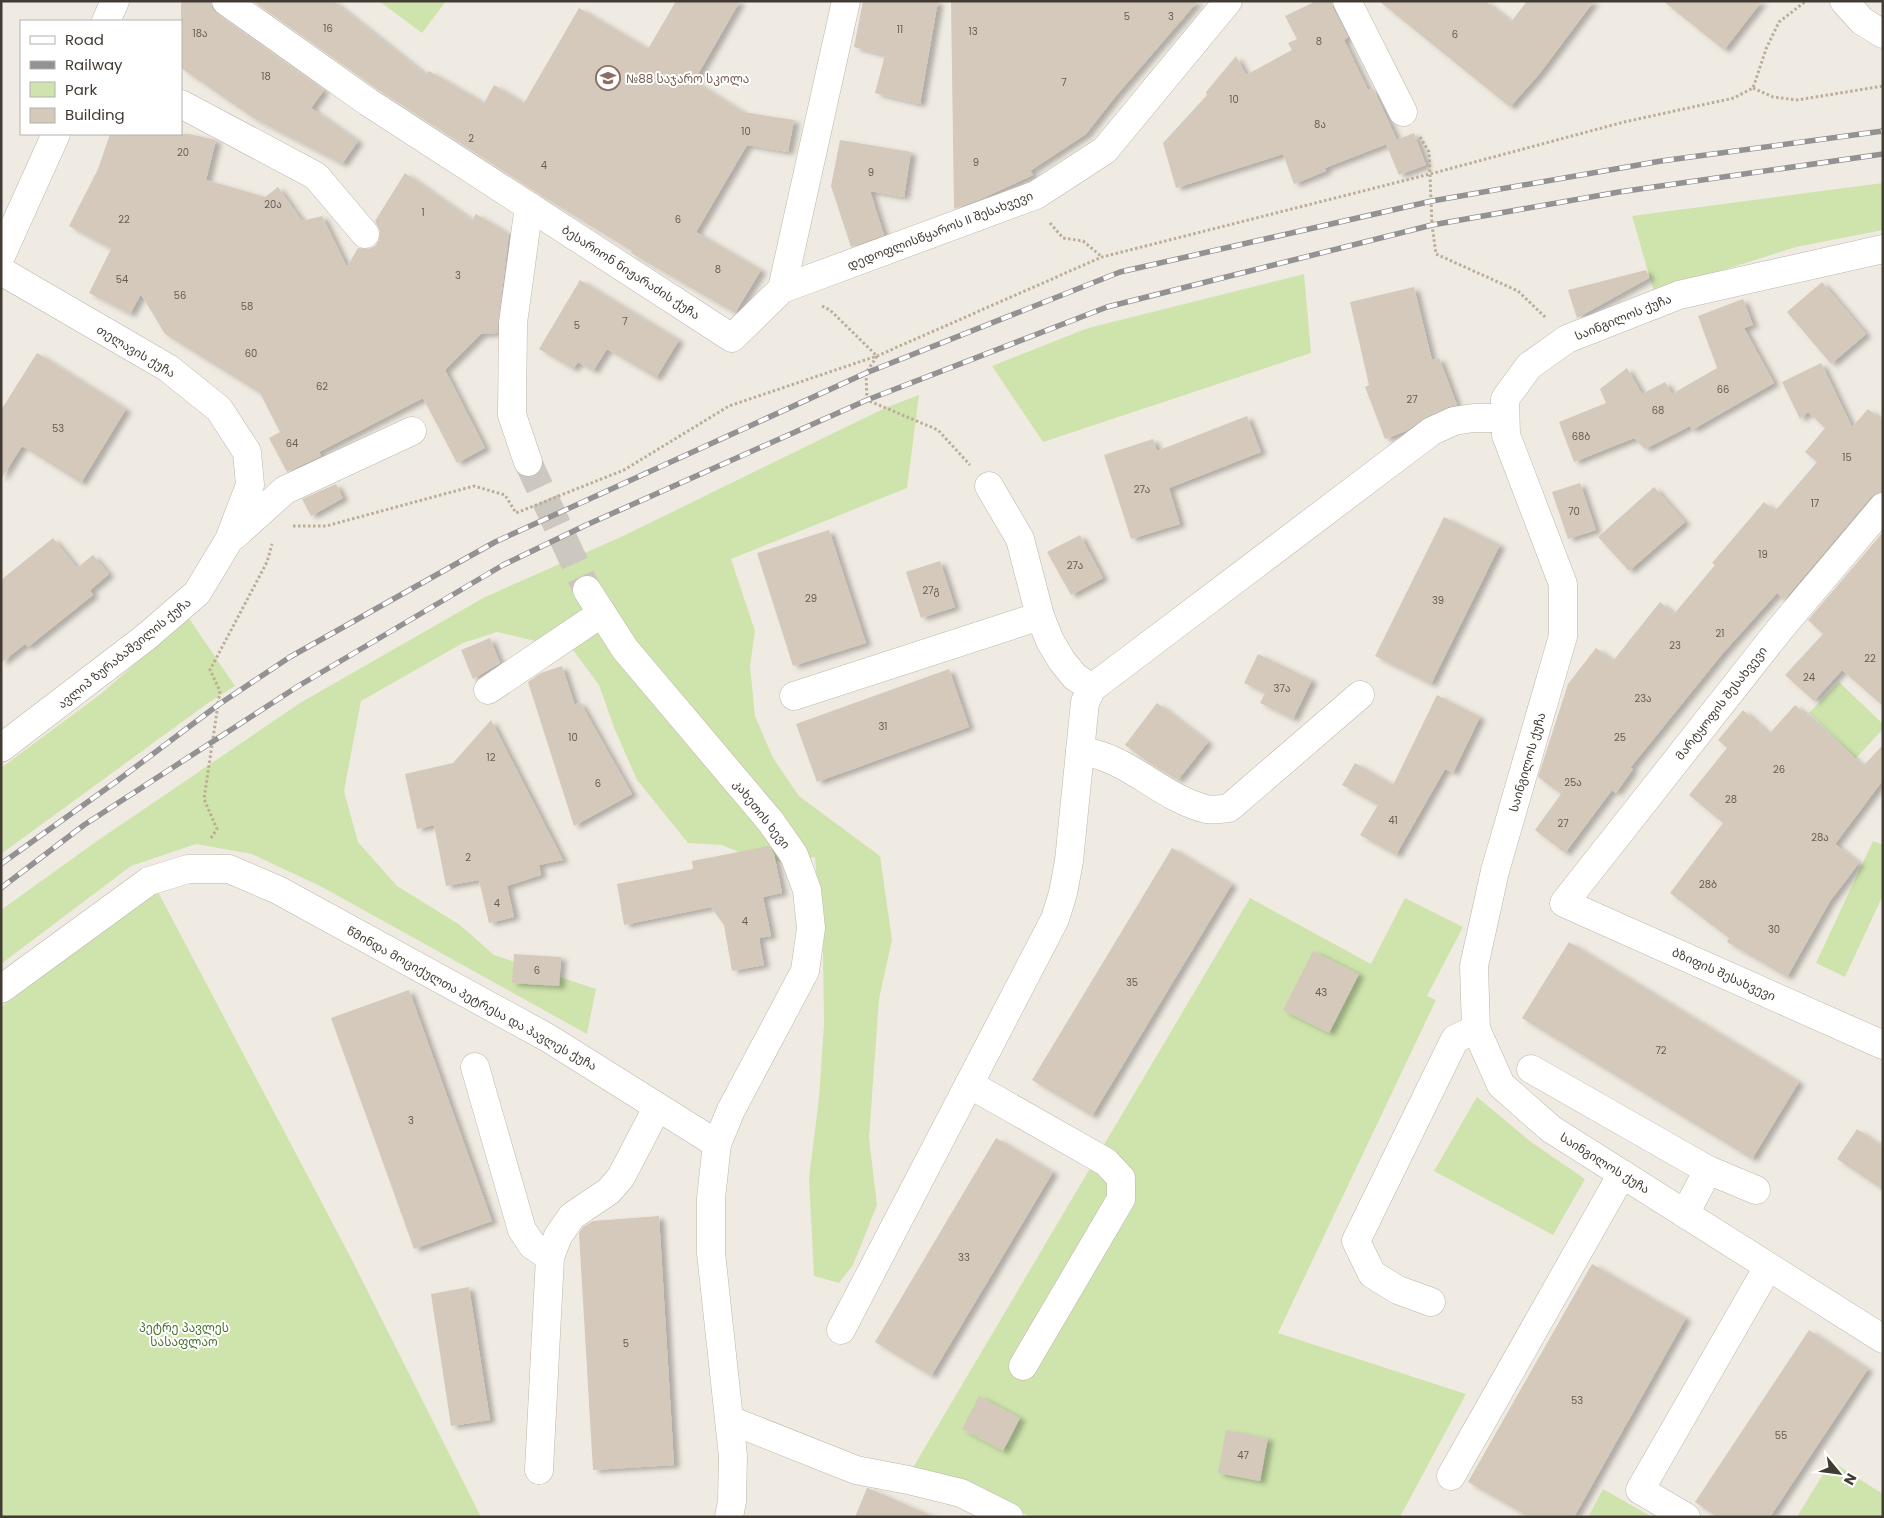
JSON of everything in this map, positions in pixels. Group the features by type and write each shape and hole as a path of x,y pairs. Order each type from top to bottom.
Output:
{"street":[{"path":"106,20 115,1"},
{"name":"ბესარიონ ნიჟარაძის ქუჩა","path":"226,1 368,102 732,338 782,289"},
{"path":"782,289 846,1"},
{"name":"დედოფლისწყაროს II შესახვევი","path":"782,289 1036,195 1106,150 1228,1"},
{"path":"1347,1 1403,112"},
{"path":"1844,1 1862,21 1883,34"},
{"path":"182,105 316,176 365,234"},
{"path":"1,256 56,135"},
{"path":"528,462 512,415 513,323 529,206"},
{"name":"საინგილოს ქუჩა","path":"1883,249 1679,295 1567,339 1529,366 1506,399 1506,434 1563,584 1563,636 1495,871 1474,966 1476,1029 1502,1085 1551,1129 1883,1339"},
{"name":"თელავის ქუჩა","path":"1,271 168,368 218,409 247,452 250,485"},
{"path":"841,1330 1055,919 1063,893 1068,862 1085,702 1092,688 1432,431 1454,421 1472,418 1506,418"},
{"path":"229,540 285,490 412,431"},
{"name":"ავლიპ ზურაბაშვილის ქუჩა","path":"1,748 132,648 197,593 229,540 250,485"},
{"path":"988,486 1020,539 1040,616 1050,641 1062,661 1076,677 1092,688"},
{"name":"მარტყოფის შესახვევი","path":"1564,903 1780,629 1883,506"},
{"name":"კახეთის ხევი","path":"587,590 625,649 770,822 794,855 807,890 811,928 805,971 731,1110 717,1144"},
{"path":"488,690 602,613"},
{"path":"794,696 1040,616"},
{"path":"1080,751 1097,753 1113,760 1187,802 1208,809 1229,808 1360,695"},
{"name":"წმინდა მოციქულთა პეტრესა და პავლეს ქუჩა","path":"1,988 149,881 188,868 229,869 278,890 548,1038 717,1144"},
{"name":"ბზიფის შესახვევი","path":"1564,903 1883,1045"},
{"path":"1430,1302 1398,1290 1372,1274 1356,1241 1454,1039 1476,1029"},
{"path":"475,1066 522,1230 532,1245 550,1257"},
{"path":"1531,1069 1708,1170 1756,1190"},
{"path":"969,1084 1106,1162 1121,1178 1121,1199 1023,1366"},
{"path":"539,1470 550,1257 558,1236 572,1216 609,1191 621,1177 657,1108"},
{"path":"717,1144 711,1198 711,1253 734,1456 732,1501 729,1517"},
{"path":"1685,1214 1708,1170"},
{"path":"1451,1476 1622,1174"},
{"path":"1686,1517 1640,1490 1768,1267"},
{"path":"730,1420 856,1470 961,1493 1009,1517"}],"path":[{"path":"988,486 938,430 866,400 866,373 877,356 1102,257 1430,174 1624,122 1734,98 1753,88 1766,49 1779,22 1806,1"},
{"path":"1753,88 1773,97 1797,100 1883,86"},
{"path":"1403,112 1429,152 1432,226 1436,254 1518,291 1567,339"},
{"path":"1036,195 1050,224 1064,238 1083,241 1102,257"},
{"path":"782,289 830,310 877,356"},
{"path":"188,868 217,829 204,800 220,691 210,670 267,562 273,538"}],"green space":[{"path":"379,1 446,1 422,33"},
{"path":"1883,183 1883,230 1796,247 1654,292 1632,216"},
{"path":"1304,274 1311,353 1043,442 992,366 1088,328"},
{"path":"919,395 907,488 731,559 755,631 750,666 755,716 773,758 799,796 880,856 892,940 879,999 869,1138 877,1205 853,1265 839,1283 814,1276 809,1178 819,1098 824,1024 823,952 815,857 765,863 722,845 688,843 637,780 615,730 599,685 573,650 497,632 463,643 361,701 344,791 358,842 397,886 460,925 494,955 596,989 587,1034 322,887 252,854 196,844 131,866 1,964 1,910 97,841 300,703 485,597 623,536 885,408"},
{"path":"188,617 235,686 208,703 1,854 1,768 102,693"},
{"path":"1839,682 1883,724 1883,729 1856,758 1809,713"},
{"path":"1873,841 1883,845 1883,895 1845,977 1816,963"},
{"name":"პეტრე პავლეს სასაფლაო","path":"157,890 352,1260 481,1517 1,1517 1,1007"},
{"path":"1250,898 1371,964 1405,898 1463,927 1427,996 1436,1000 1278,1333 1466,1394 1400,1517 1031,1517 963,1484 911,1471"},
{"path":"1477,1097 1531,1142 1585,1179 1553,1235 1434,1171"},
{"path":"1831,1461 1883,1494 1883,1517 1797,1517"},
{"path":"1603,1489 1652,1517 1588,1517"}],"building":[{"path":"181,1 211,1 212,8 217,14 324,90 311,108 358,141 342,164 255,119 182,69"},
{"path":"253,1 333,1 426,75 429,71 484,103 494,85 524,103 579,8 648,49 676,1 740,1 694,81 743,112 794,120 788,152 747,145 696,232 761,270 735,313 631,253 632,251 539,194 377,89"},
{"path":"863,1 938,1 920,104 875,93 885,55 854,47"},
{"path":"951,1 1198,1 1115,97 1086,134 1030,171 1033,175 954,209"},
{"path":"1316,1 1332,1 1333,8 1348,37 1344,40 1368,90 1373,88 1397,140 1325,168 1326,171 1294,184 1283,154 1176,188 1163,143 1207,95 1206,92 1236,56 1246,75 1292,50 1288,43 1297,39 1285,16"},
{"path":"1379,1 1485,1 1511,22 1527,1 1594,1 1540,73 1510,107"},
{"path":"1663,1 1762,1 1724,50"},
{"path":"1414,133 1426,165 1399,175 1386,144"},
{"path":"189,134 216,140 206,180 265,197 278,187 302,221 322,216 347,267 358,248 368,249 375,246 379,240 380,231 375,221 405,173 472,220 476,214 509,234 497,333 481,334 445,370 485,448 457,463 423,398 319,452 321,456 287,472 269,438 280,432 260,393 165,334 141,294 130,314 89,293 111,249 69,226 98,169 110,135"},
{"path":"840,140 911,152 904,197 870,191 884,235 851,247 831,186"},
{"path":"1646,270 1649,278 1577,318 1568,290"},
{"path":"580,280 679,340 656,378 607,349 593,371 578,362 573,369 539,349"},
{"path":"1822,282 1866,334 1831,364 1787,312"},
{"path":"1414,287 1432,360 1439,358 1457,405 1426,417 1406,431 1385,439 1365,387 1369,385 1350,302"},
{"path":"1743,299 1753,325 1744,328 1774,383 1692,430 1690,426 1645,449 1634,438 1574,462 1559,422 1606,403 1600,389 1627,368 1642,394 1665,382 1672,394 1717,368 1698,316"},
{"path":"37,353 126,409 81,483 22,446 1,479 1,410"},
{"path":"1821,363 1852,427 1868,409 1883,421 1883,492 1871,497 1784,600 1777,593 1723,653 1630,768 1633,769 1616,793 1612,790 1565,853 1535,830 1561,794 1538,777 1568,684 1596,648 1613,661 1660,602 1674,614 1715,565 1712,563 1764,502 1775,511 1817,462 1805,452 1825,428 1808,412 1800,419 1782,382"},
{"path":"1247,416 1261,452 1169,488 1180,524 1131,539 1104,455 1153,439 1157,451"},
{"path":"1580,483 1596,530 1568,539 1552,492"},
{"path":"336,484 343,498 311,516 302,499"},
{"path":"1654,487 1685,522 1629,571 1598,537"},
{"path":"1444,517 1500,545 1431,684 1375,656"},
{"path":"829,530 866,643 793,666 757,553"},
{"path":"1883,532 1883,706 1842,670 1814,701 1785,675 1823,634 1808,620"},
{"path":"1080,535 1103,578 1071,595 1047,552"},
{"path":"53,538 77,568 93,555 109,574 90,590 93,595 28,647 25,644 1,663 1,580"},
{"path":"940,561 955,607 921,618 906,572"},
{"path":"490,638 500,663 473,679 461,650"},
{"path":"1258,654 1312,680 1293,719 1260,703 1265,693 1244,683"},
{"path":"562,666 575,705 580,702 632,794 574,826 528,682 541,673"},
{"path":"949,669 969,727 817,782 796,724"},
{"path":"1437,695 1480,717 1453,773 1445,769 1396,855 1360,835 1378,805 1342,785 1355,763 1393,785"},
{"path":"1157,703 1208,742 1178,780 1149,763 1125,745"},
{"path":"1795,705 1863,766 1883,745 1883,780 1835,844 1859,863 1830,901 1787,977 1727,942 1729,938 1670,893 1723,823 1689,795 1727,748 1718,740 1743,710 1769,734"},
{"path":"491,720 563,860 539,865 541,875 507,886 514,917 489,923 479,880 446,886 434,825 417,829 405,774 453,763"},
{"path":"769,846 774,854 782,893 763,897 771,936 759,938 764,965 732,971 724,925 711,907 624,925 617,884 693,869 692,861"},
{"path":"1172,848 1232,884 1092,1116 1032,1080"},
{"path":"1569,942 1799,1082 1752,1159 1522,1018"},
{"path":"1313,951 1359,974 1329,1033 1283,1010"},
{"path":"514,954 561,957 559,986 512,983"},
{"path":"409,990 492,1221 414,1249 331,1018"},
{"path":"1857,1129 1883,1147 1883,1190 1837,1159"},
{"path":"996,1138 1053,1172 931,1376 875,1342"},
{"path":"659,1216 674,1465 593,1470 579,1233 583,1227 593,1221"},
{"path":"1592,1264 1686,1318 1574,1517 1529,1517 1468,1482"},
{"path":"469,1287 490,1420 451,1426 431,1294"},
{"path":"1809,1330 1868,1369 1770,1517 1717,1517 1695,1502"},
{"path":"979,1396 1020,1418 1003,1451 962,1429"},
{"path":"1226,1430 1268,1438 1260,1481 1218,1473"},
{"path":"868,1488 934,1517 855,1517"}],"tunnel":[{"path":"528,462 587,590"}],"railway":[{"path":"1,864 117,781 218,705 290,657 495,542 866,373 1120,272 1432,201 1661,161 1883,131"},
{"path":"1,888 84,825 300,685 503,565 584,526 867,400 1107,307 1432,225 1619,192 1883,154"}],"place":[{"name":"№88 საჯარო სკოლა","path":"608,78"}]}
